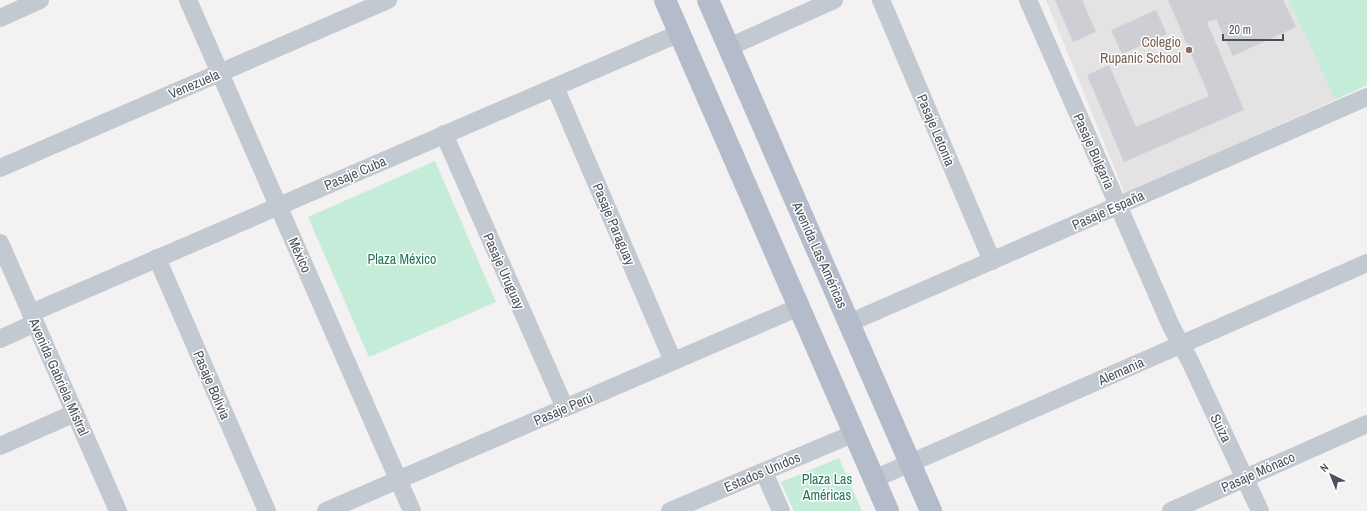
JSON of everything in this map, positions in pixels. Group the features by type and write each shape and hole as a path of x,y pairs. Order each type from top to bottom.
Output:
{"main road":[{"path":"665,0 888,511"},
{"name":"Avenida Las Américas","path":"708,0 931,511"}],"street":[{"path":"0,18 40,0"},
{"name":"México","path":"188,0 412,511"},
{"name":"Venezuela","path":"0,168 388,0"},
{"path":"729,47 834,0"},
{"name":"Pasaje Letonia","path":"881,0 992,261"},
{"name":"Pasaje Bulgaria","path":"1028,0 1171,326 1181,345"},
{"name":"Pasaje Cuba","path":"0,339 33,318 157,258 680,33"},
{"name":"Pasaje Paraguay","path":"555,87 673,361"},
{"name":"Pasaje España","path":"850,323 1367,97"},
{"name":"Pasaje Uruguay","path":"444,134 565,408"},
{"name":"Avenida Gabriela Mistral","path":"0,243 75,413 113,509"},
{"name":"Pasaje Bolivia","path":"157,258 267,511"},
{"name":"Alemania","path":"874,479 1367,263"},
{"name":"Pasaje Perú","path":"326,511 799,306"},
{"name":"Suiza","path":"1181,345 1246,478 1260,511"},
{"path":"0,446 75,413"},
{"name":"Pasaje Mónaco","path":"1171,511 1367,424"},
{"name":"Estados Unidos","path":"670,511 854,433"},
{"path":"764,472 781,511"}],"shaded area":[{"name":"Colegio Rupanic School","path":"1046,0 1289,0 1335,100 1125,194"}],"green space":[{"path":"1289,0 1367,0 1367,85 1335,100"},
{"name":"Plaza México","path":"435,161 496,302 369,357 308,217"},
{"name":"Plaza Las Américas","path":"839,458 862,511 794,511 781,482"}],"building":[{"path":"1055,0 1082,0 1096,32 1073,42"},
{"path":"1168,0 1283,0 1296,27 1233,56 1216,19 1207,22 1244,110 1124,162 1087,75 1109,65 1136,127 1209,96"},
{"path":"1156,10 1167,34 1122,54 1111,30"}],"place":[{"name":"Colegio Rupanic School","path":"1189,50"}]}
